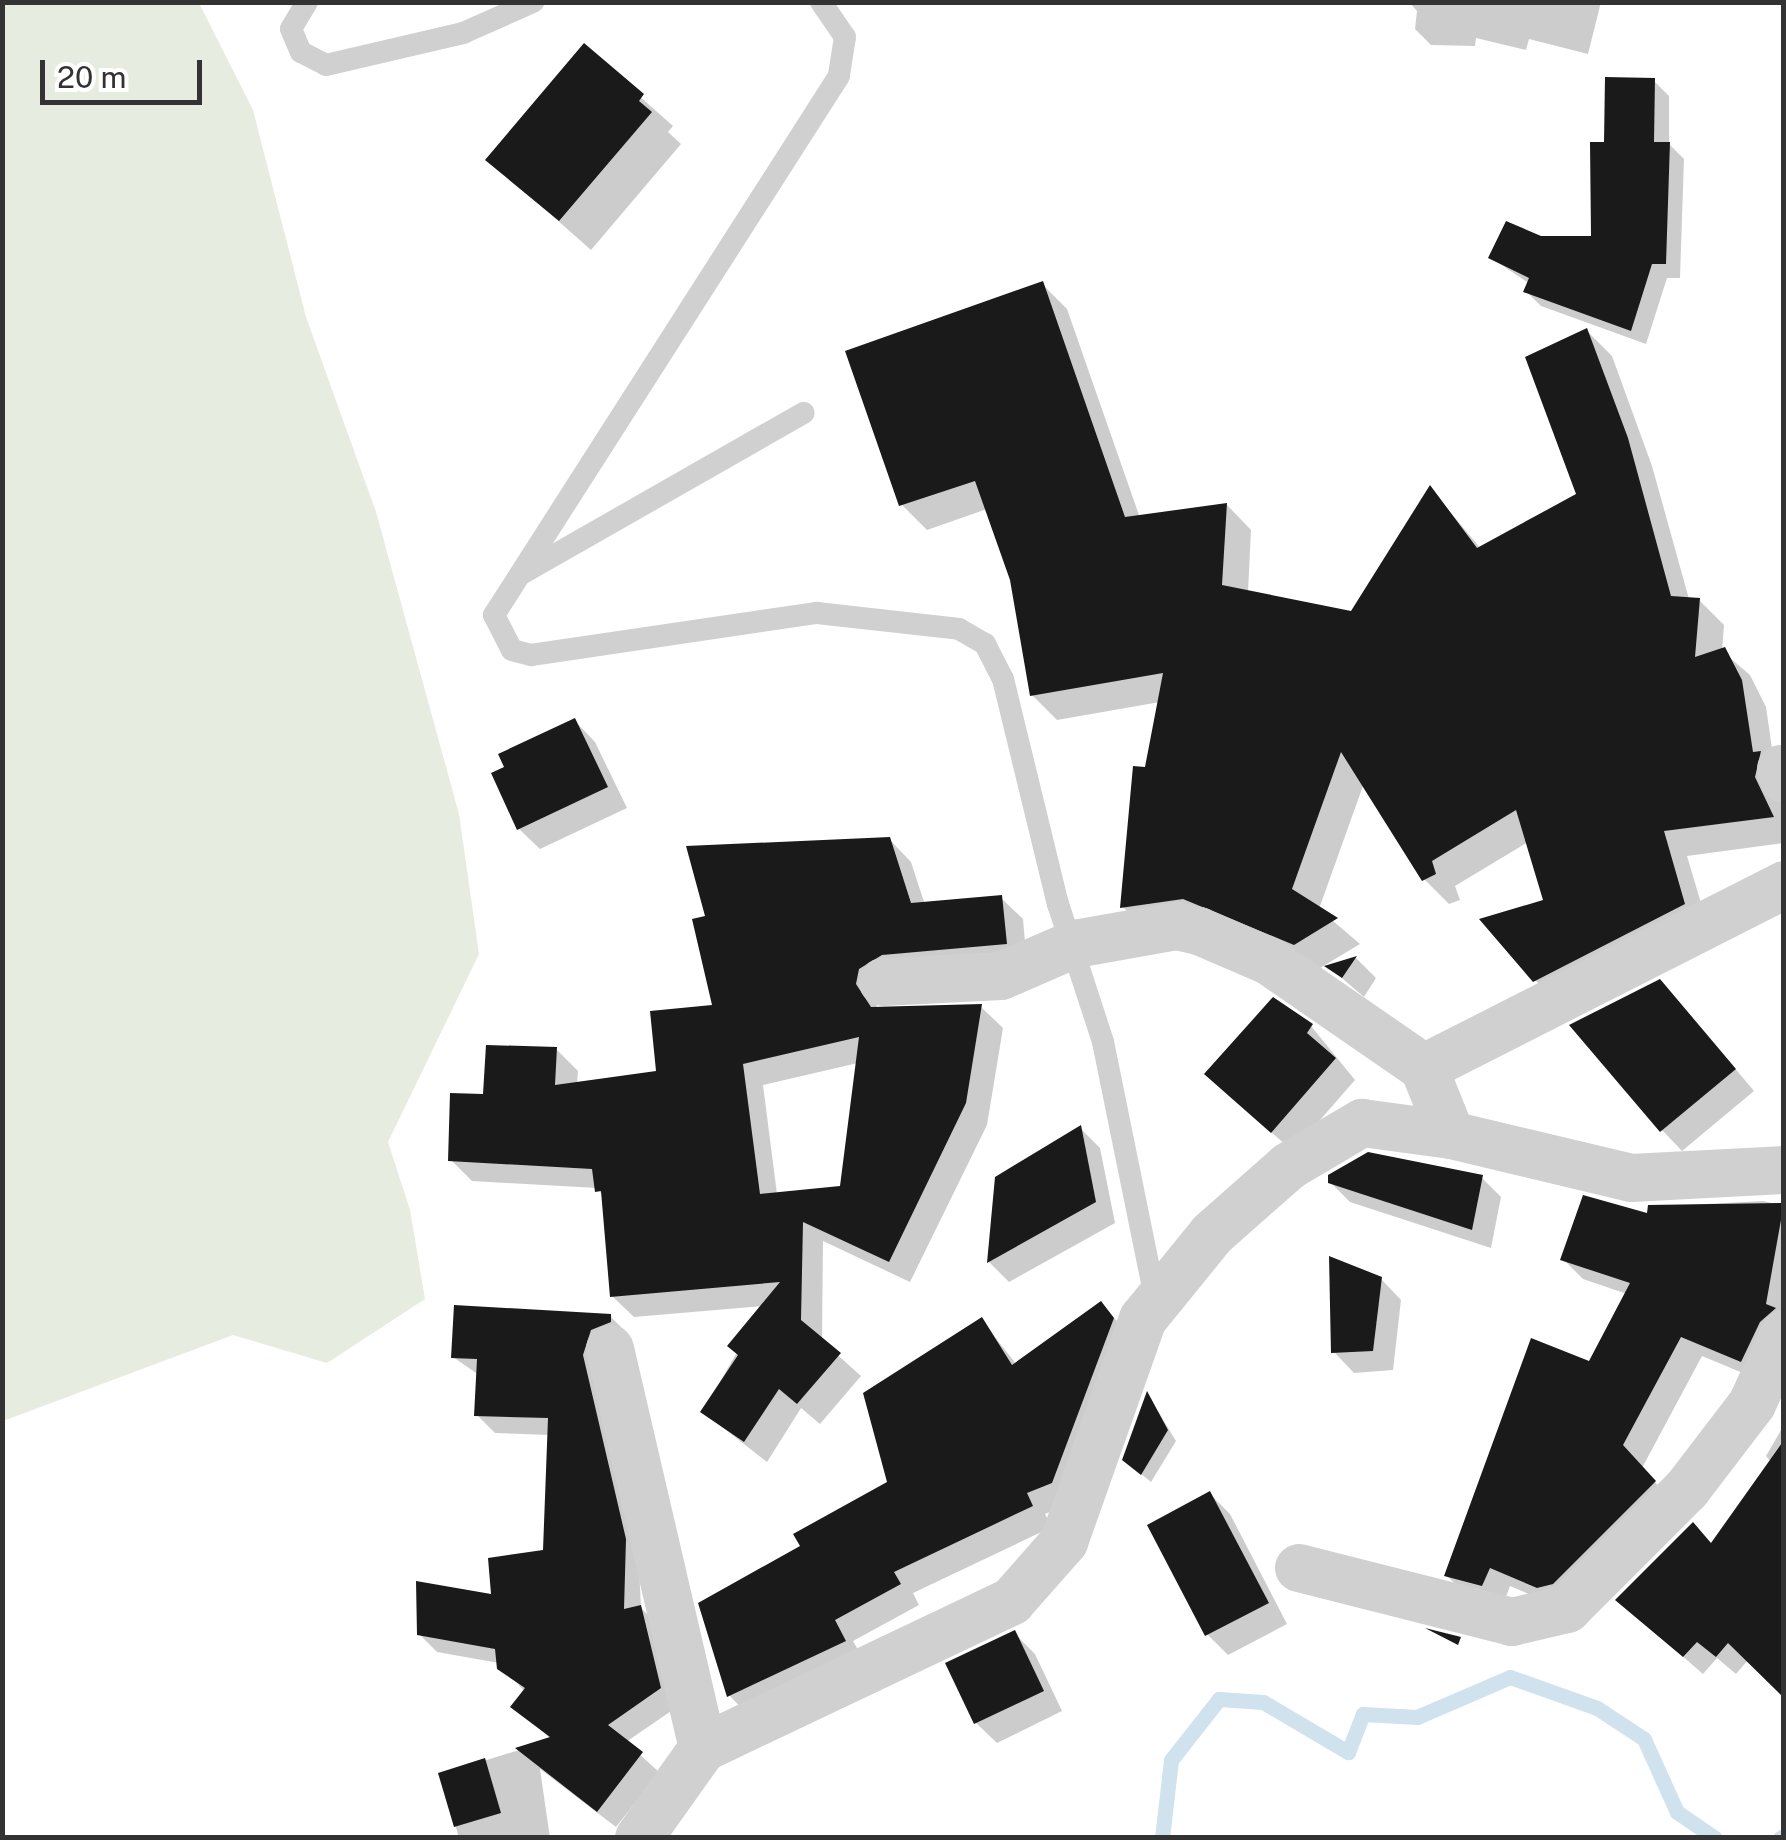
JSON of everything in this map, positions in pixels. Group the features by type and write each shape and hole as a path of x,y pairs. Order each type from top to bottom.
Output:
{"street":[{"path":"1424,1068 1784,885"},
{"path":"884,982 1001,976 1075,944 1177,926 1199,931 1269,962 1424,1068 1451,1135"},
{"path":"639,1838 703,1748 1012,1600 1064,1542 1103,1420 1156,1304 1212,1234 1289,1166 1362,1123 1451,1135 1632,1178 1784,1170"},
{"path":"1299,1568 1512,1622 1567,1609 1687,1490 1752,1404 1784,1334"},
{"path":"610,1348 703,1748"}],"lane":[{"path":"307,2 291,30 302,52 326,65 462,34 533,2"},
{"path":"821,2 845,37 839,76 494,614 512,650 531,655 817,613 960,630 984,644 1003,679 1058,904 1075,944 1103,1042 1156,1304"},
{"path":"520,575 804,414"}],"shaded area":[{"path":"3,2 199,3 253,110 306,317 376,512 459,814 479,954 388,1142 410,1210 425,1299 327,1363 233,1335 3,1421"}],"building":[{"path":"584,43 644,94 639,101 652,112 559,221 485,160"},
{"path":"1605,77 1655,78 1654,142 1670,142 1666,264 1652,264 1631,331 1523,292 1529,278 1488,258 1506,221 1541,236 1591,236 1590,142 1604,142"},
{"path":"1043,281 1125,517 1227,503 1222,585 1351,611 1430,485 1477,548 1576,494 1525,357 1587,328 1628,438 1671,596 1700,598 1695,657 1725,647 1742,680 1753,752 1761,751 1755,777 1774,817 1664,831 1685,904 1533,982 1479,919 1543,900 1516,810 1432,861 1436,874 1422,881 1341,752 1292,889 1338,918 1294,945 1183,899 1120,908 1133,766 1145,767 1163,673 1030,696 1010,580 975,481 899,506 845,351"},
{"path":"575,718 608,787 517,830 491,773 504,767 498,754"},
{"path":"890,837 911,903 1002,895 1007,944 882,955 859,969 856,984 871,1007 982,1004 966,1103 889,1262 803,1222 801,1320 841,1353 797,1404 779,1389 744,1442 700,1412 738,1355 727,1346 780,1282 610,1297 601,1191 595,1192 592,1169 448,1161 450,1093 483,1094 486,1045 557,1047 555,1085 656,1071 650,1011 712,1005 692,919 705,916 686,846","holes":["859,1037 840,1186 760,1194 743,1064"]},
{"path":"1357,956 1342,978 1324,966"},
{"path":"1660,979 1736,1069 1660,1132 1569,1025"},
{"path":"1273,997 1313,1024 1307,1033 1336,1058 1271,1133 1204,1074"},
{"path":"1081,1125 1096,1202 987,1263 995,1177"},
{"path":"1368,1152 1483,1175 1472,1230 1328,1183 1328,1175"},
{"path":"1583,1195 1647,1213 1648,1205 1784,1203 1766,1304 1776,1308 1760,1322 1741,1362 1681,1337 1623,1445 1656,1481 1553,1584 1537,1588 1490,1568 1482,1586 1444,1576 1531,1338 1589,1361 1630,1283 1560,1260"},
{"path":"1329,1256 1382,1277 1373,1351 1331,1353"},
{"path":"1101,1301 1114,1318 1052,1483 1027,1493 1033,1506 894,1572 901,1584 835,1620 846,1641 727,1697 698,1603 800,1546 793,1534 887,1482 863,1393 982,1317 1012,1365"},
{"path":"454,1305 611,1314 611,1322 591,1330 583,1355 626,1539 624,1609 641,1605 661,1688 608,1725 643,1752 597,1812 515,1748 550,1737 510,1707 525,1688 497,1669 495,1649 417,1635 416,1581 491,1594 488,1558 543,1550 548,1418 474,1416 477,1359 451,1358"},
{"path":"1147,1391 1168,1430 1141,1475 1122,1460"},
{"path":"1784,1440 1784,1698 1728,1643 1716,1657 1697,1642 1683,1657 1615,1600 1693,1522 1711,1543"},
{"path":"1210,1491 1269,1603 1205,1636 1147,1525"},
{"path":"1425,1628 1461,1637 1458,1645"},
{"path":"1015,1630 1044,1691 974,1724 945,1663"},
{"path":"485,1758 501,1813 454,1827 438,1773"}],"waterway":[{"path":"1162,1838 1171,1760 1219,1699 1263,1702 1348,1752 1363,1714 1417,1717 1510,1677 1597,1708 1644,1739 1677,1812 1715,1838"},
{"path":"1780,1838 1784,1836"}]}
